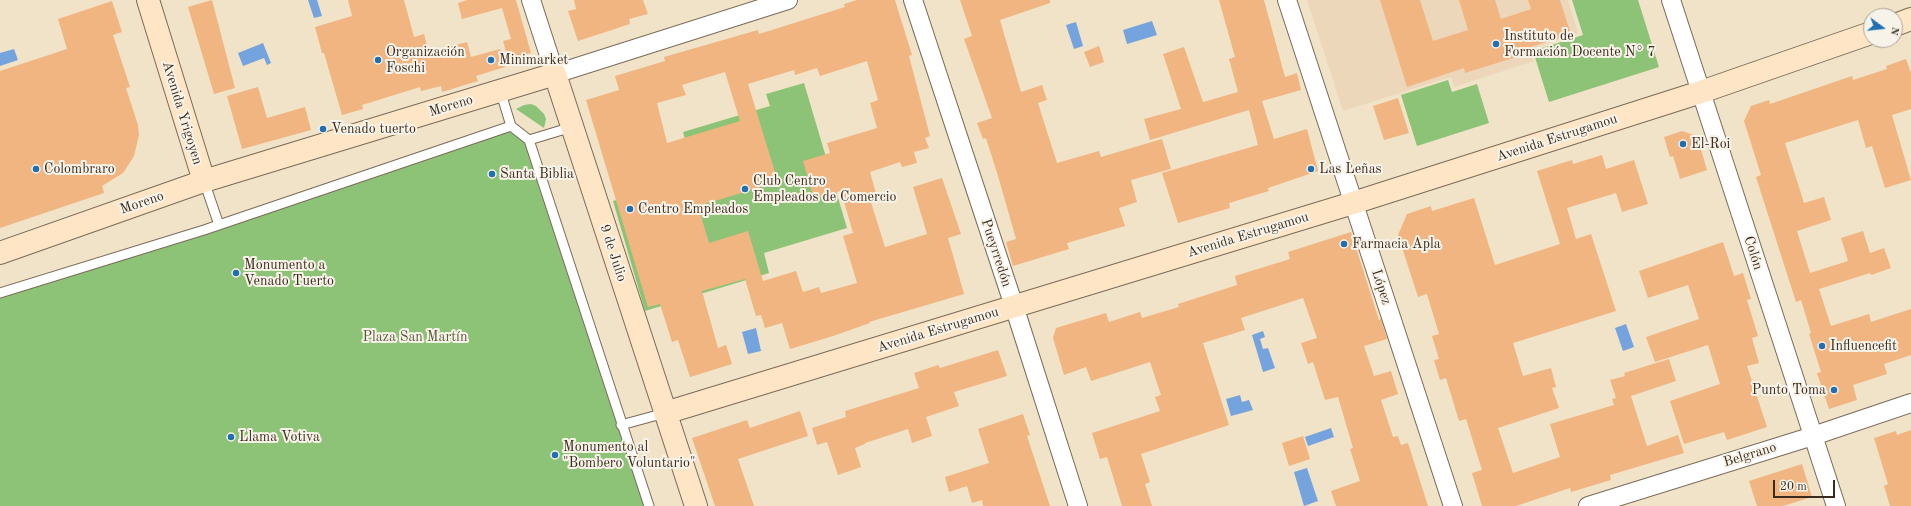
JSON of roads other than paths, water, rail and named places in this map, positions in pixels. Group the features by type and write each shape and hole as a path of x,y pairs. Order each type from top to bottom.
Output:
{"main road":[{"name":"Avenida Yrigoyen","path":"148,0 204,181"},
{"name":"Avenida Estrugamou","path":"665,413 1354,203 1701,92 1863,36"},
{"name":"Moreno","path":"0,253 204,181 555,74"},
{"name":"9 de Julio","path":"555,74 696,506"}],"street":[{"name":"9 de Julio","path":"531,0 555,74"},
{"name":"Moreno","path":"555,74 788,0"},
{"name":"Pueyrredón","path":"913,0 1078,506"},
{"name":"López","path":"1287,0 1453,506"},
{"name":"Colón","path":"1671,0 1836,506"},
{"name":"Belgrano","path":"1588,506 1813,436 1911,403"}],"lane":[{"path":"500,90 511,126 529,140 621,425 649,506"},
{"path":"0,293 219,225 511,126"},
{"path":"529,140 572,127"},
{"name":"Avenida Yrigoyen","path":"204,181 219,225"},
{"name":"Avenida Estrugamou","path":"621,425 665,413"}],"water":[{"path":"308,0 317,0 322,16 314,18"},
{"path":"1152,21 1157,35 1127,44 1123,30"},
{"path":"1076,22 1083,46 1074,49 1066,25"},
{"path":"263,43 271,63 267,65 264,58 243,66 238,53"},
{"path":"14,49 18,60 0,66 0,53"},
{"path":"1626,324 1634,347 1623,351 1615,328"},
{"path":"756,328 761,351 748,354 742,332"},
{"path":"1263,331 1265,337 1260,339 1263,349 1268,348 1275,368 1263,372 1252,335"},
{"path":"1240,395 1242,402 1249,400 1253,410 1231,416 1226,399"},
{"path":"1331,428 1334,437 1308,446 1305,437"},
{"path":"1307,468 1318,501 1304,506 1294,472"}],"place":[{"name":"Instituto de Formación Docente N° 7","path":"1496,44"},
{"name":"Organización Foschi","path":"378,60"},
{"name":"Minimarket","path":"491,60"},
{"name":"Venado tuerto","path":"323,129"},
{"name":"El-Roi","path":"1683,144"},
{"name":"Colombraro","path":"36,169"},
{"name":"Las Leñas","path":"1311,169"},
{"name":"Santa Biblia","path":"492,174"},
{"name":"Club Centro Empleados de Comercio","path":"745,189"},
{"name":"Centro Empleados","path":"630,209"},
{"name":"Farmacia Apla","path":"1344,244"},
{"name":"Monumento a Venado Tuerto","path":"236,273"},
{"name":"Influencefit","path":"1822,346"},
{"name":"Punto Toma","path":"1834,390"},
{"name":"Llama Votiva","path":"231,437"},
{"name":"Monumento al \"Bombero Voluntario\"","path":"555,455"}],"park label":[{"name":"Plaza San Martín","path":"415,337"}]}
